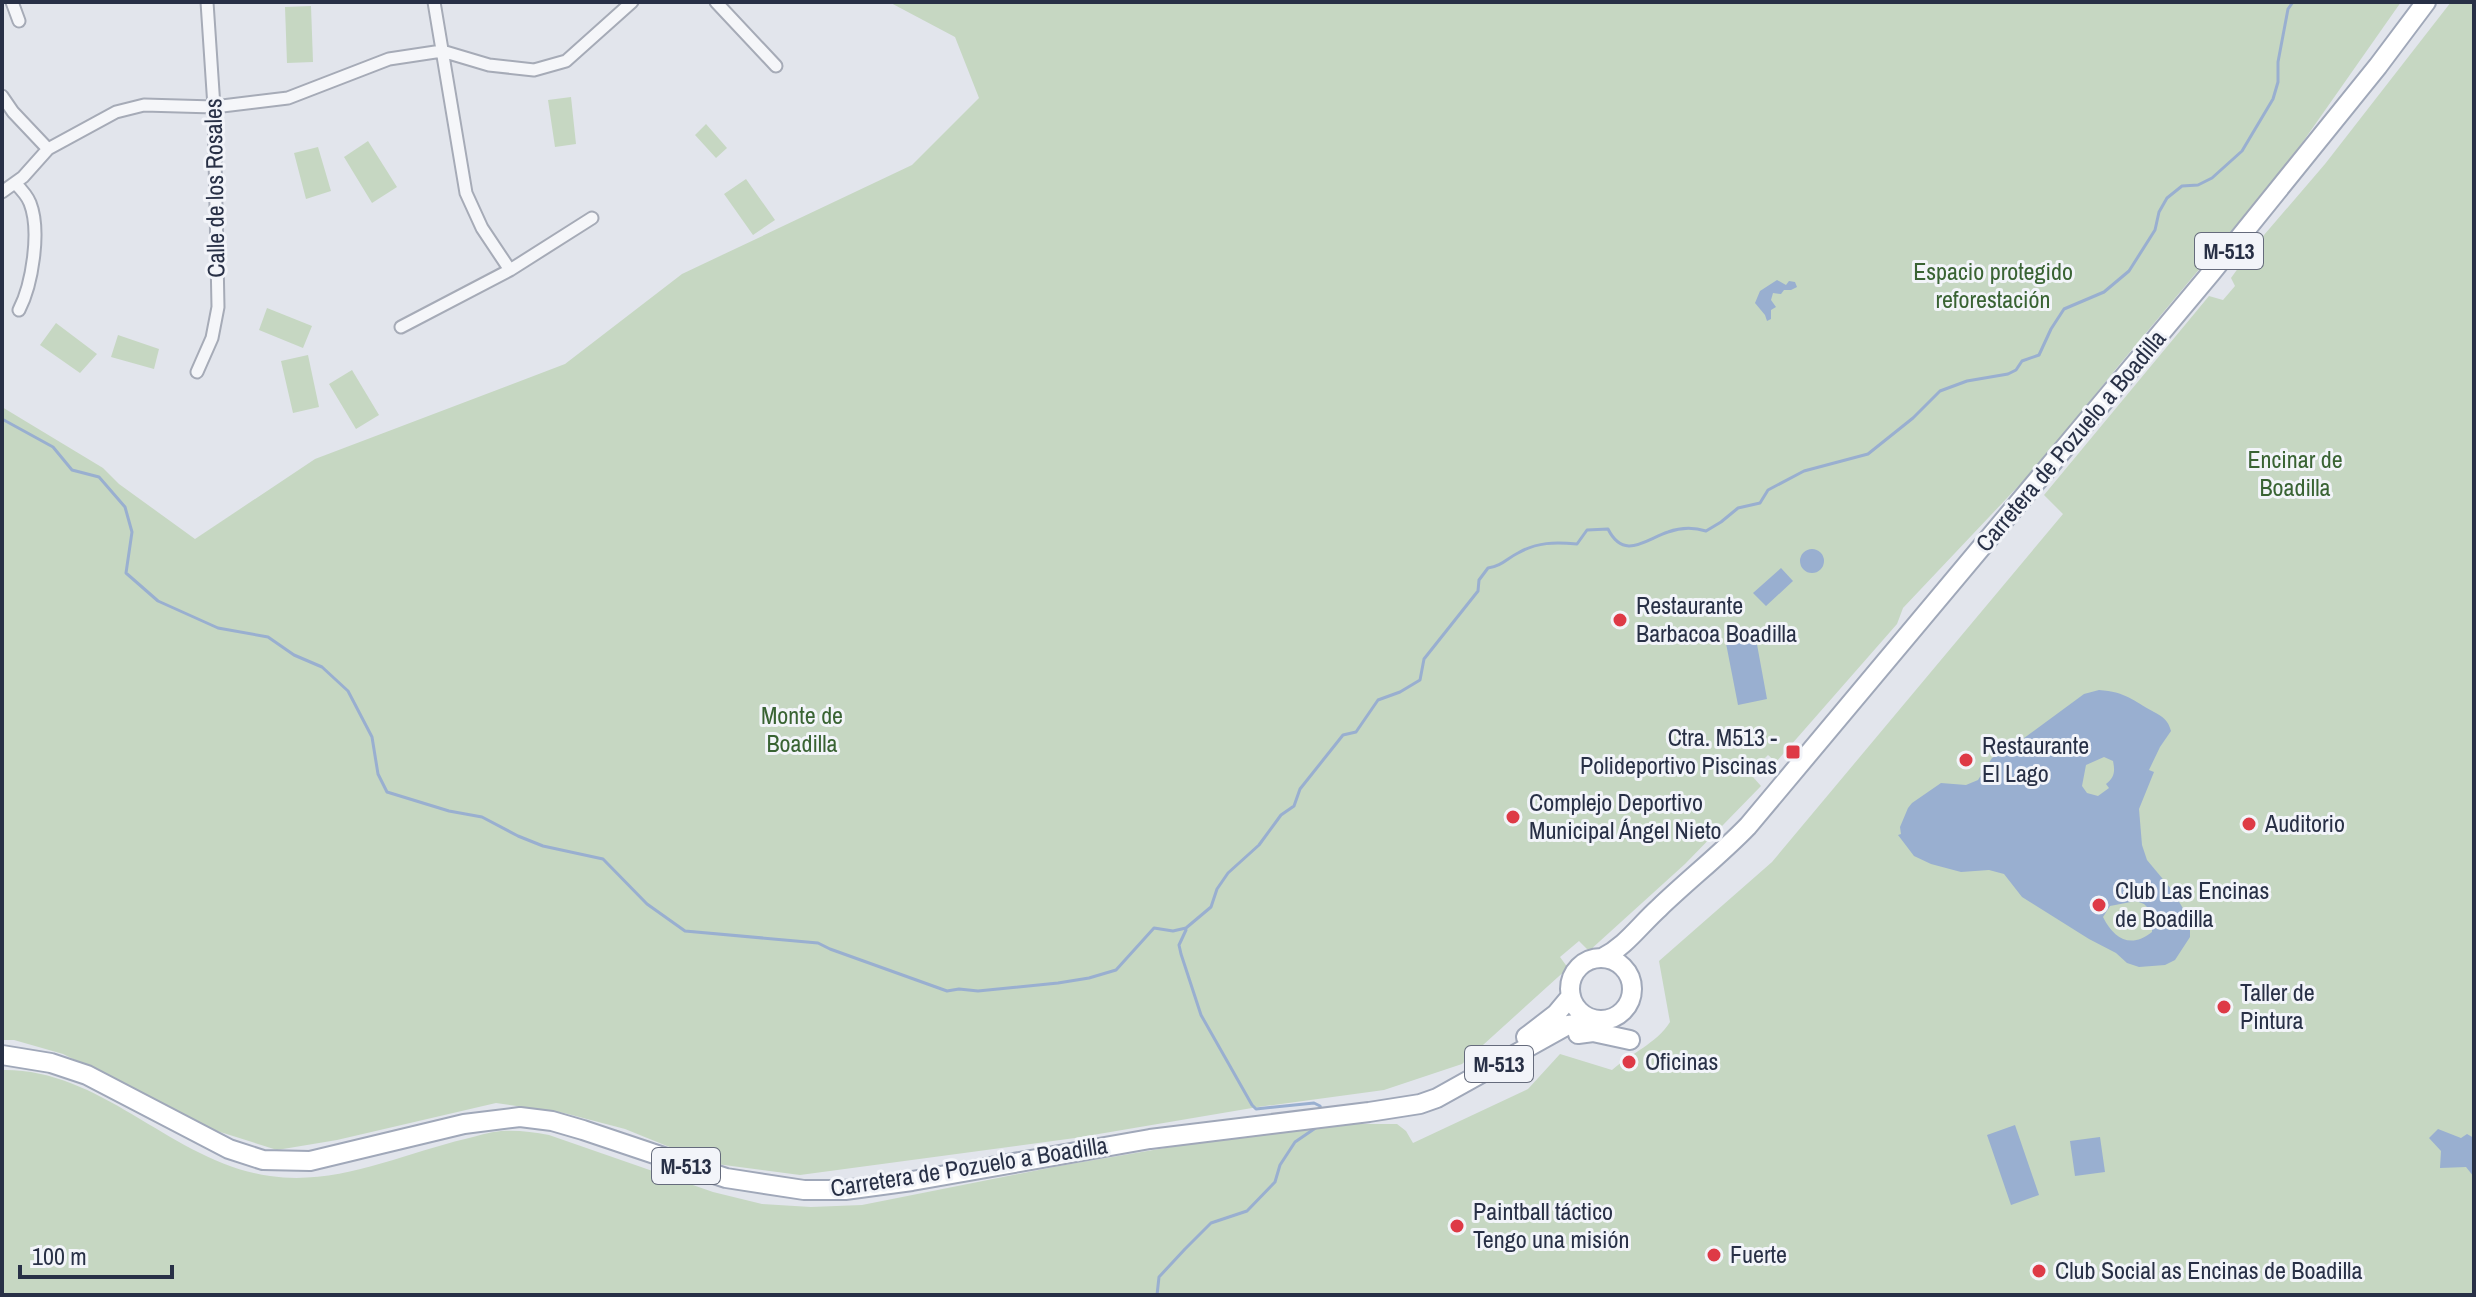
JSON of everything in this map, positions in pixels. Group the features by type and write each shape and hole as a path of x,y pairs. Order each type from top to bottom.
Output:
{"main road":[{"name":"Carretera de Pozuelo a Boadilla","path":"1630,976 1637,950 1657,921 1748,826 2211,273 2426,2"},
{"name":"Carretera de Pozuelo a Boadilla","path":"1602,958 1628,941 1658,908 1704,869"},
{"path":"1602,958 1618,963 1630,976"},
{"name":"M-513","path":"1571,996 1570,987 1576,971 1591,959 1602,958"},
{"name":"M-513","path":"1601,1021 1614,1018 1627,1008 1633,993 1630,976"},
{"name":"Carretera de Pozuelo a Boadilla","path":"1396,1107 1455,1081 1512,1046 1556,1014 1571,996"},
{"path":"1571,996 1578,1011 1601,1021"},
{"name":"Carretera de Pozuelo a Boadilla","path":"2,1055 23,1056 87,1075 229,1149 263,1160 310,1161 464,1124 520,1117 573,1127 726,1178 804,1190 845,1190 1150,1139 1420,1104 1437,1098 1568,1025 1601,1021"},
{"path":"1437,1098 1578,1034 1593,1032 1630,1040"}],"street":[{"path":"12,2 19,21"},
{"name":"Calle de los Rosales","path":"197,372 212,338 218,307 214,107 207,2"},
{"path":"434,2 466,193 482,228 510,270"},
{"path":"2,192 23,177 48,149 116,112 144,105 214,107 288,98 389,59 442,51 489,65 534,70 566,61 632,2"},
{"path":"716,2 776,66"},
{"path":"2,96 48,149"},
{"path":"15,183 29,201 34,226 32,267 19,310"},
{"path":"401,327 510,270 592,218"}],"green space":[{"name":"Monte de Boadilla","path":"889,2 2401,2 2288,163 2042,461 1903,608 1897,624 1776,762 1768,755 1762,761 1761,770 1753,777 1761,786 1685,864 1589,951 1579,941 1560,957 1568,968 1462,1064 1384,1090 1258,1107 1075,1138 800,1175 709,1163 625,1129 564,1113 496,1103 337,1140 277,1150 217,1131 63,1054 14,1040 2,1040 2,407 103,468 119,484 195,539 315,459 565,364 682,274 912,165 979,98 955,37"},
{"name":"Encinar de Boadilla","path":"2451,2 2474,2 2474,1295 2,1295 2,1070 39,1073 73,1084 106,1099 201,1154 235,1168 270,1176 320,1177 345,1173 483,1134 519,1131 549,1135 713,1192 762,1204 811,1207 862,1205 1059,1166 1236,1136 1339,1124 1397,1124 1413,1143 1528,1089 1560,1054 1612,1070 1651,1042 1670,1022 1659,961 1772,862 2063,514 2044,495 2209,296 2223,300 2235,286 2231,278 2252,249 2325,164"},
{"path":"311,6 313,62 287,63 285,7"},
{"path":"571,97 576,144 555,147 548,100"},
{"path":"706,124 727,148 716,158 695,135"},
{"path":"368,141 397,187 372,203 344,157"},
{"path":"318,147 331,191 306,199 294,153"},
{"path":"746,179 775,220 753,235 724,194"},
{"path":"267,308 312,326 303,348 259,330"},
{"path":"56,323 97,354 80,373 40,345"},
{"path":"118,335 159,349 154,369 111,357"},
{"path":"308,355 319,407 293,413 281,361"},
{"path":"352,370 379,415 356,429 329,384"}],"water":[{"path":"1777,280 1786,285 1789,281 1795,282 1797,287 1784,290 1781,294 1773,293 1771,300 1776,307 1771,310 1771,319 1767,321 1755,303 1760,291"},
{"path":"1812,549 1820,553 1824,561 1820,569 1812,573 1804,569 1800,561 1804,553"},
{"path":"1781,568 1793,581 1766,606 1753,593"},
{"path":"1754,628 1767,699 1738,705 1724,633"},
{"path":"2108,691 2134,700 2163,717 2171,731 2149,770 2154,772 2139,809 2142,845 2147,860 2172,890 2190,920 2190,937 2175,960 2165,965 2139,967 2127,963 2116,953 2022,897 2004,874 1989,870 1961,872 1931,864 1914,856 1898,835 1912,803 1941,783 1966,785 1978,780 1992,758 2084,694","holes":["2104,757 2113,761 2114,765 2113,776 2106,784 2109,788 2098,796 2087,793 2082,786 2086,765","2136,901 2152,912 2152,932 2130,941 2112,931 2103,917 2110,906"]},
{"path":"2015,1125 2039,1195 2011,1205 1987,1135"},
{"path":"2438,1129 2461,1138 2467,1134 2474,1138 2474,1177 2466,1167 2440,1168 2441,1151 2429,1138"},
{"path":"2100,1137 2105,1172 2075,1176 2070,1141"}],"waterway":[{"path":"2,419 53,447 72,470 99,477 125,507 132,532 126,573 158,601 218,628 268,637 294,655 322,667 348,691 372,737 378,774 387,792 449,811 482,817 543,846 603,859 647,904 685,931 818,943 947,991 978,991 1089,978 1116,970 1154,928 1173,931 1186,928 1211,907 1217,889 1228,873 1259,845 1281,815 1294,806 1300,789 1343,735 1356,732 1378,700 1420,680 1424,659 1478,591 1479,580 1488,568 1539,545 1577,544 1587,530 1608,529 1614,539 1628,546 1678,529 1706,531 1738,508 1760,503 1768,490 1804,471 1868,454 1913,418 1940,391 1967,381 2008,374 2016,370 2022,361 2039,355 2064,309 2104,292 2129,271 2155,230 2159,212 2167,198 2182,186 2198,185 2212,178 2242,151 2273,99 2288,9 2293,2"},
{"path":"1186,930 1179,945 1201,1015 1252,1105 1256,1109 1314,1103 1321,1109"},
{"path":"1157,1295 1159,1277 1185,1249 1211,1223 1247,1211 1275,1182 1280,1165 1295,1142 1317,1127"}],"place":[{"name":"Restaurante Barbacoa Boadilla","path":"1620,620"},
{"name":"Ctra. M513 - Polideportivo Piscinas","path":"1793,752"},
{"name":"Restaurante El Lago","path":"1966,760"},
{"name":"Complejo Deportivo Municipal Ángel Nieto","path":"1513,817"},
{"name":"Auditorio","path":"2249,824"},
{"name":"Club Las Encinas de Boadilla","path":"2099,905"},
{"name":"Taller de Pintura","path":"2224,1007"},
{"name":"Oficinas","path":"1629,1062"},
{"name":"Paintball táctico Tengo una misión","path":"1457,1226"},
{"name":"Fuerte","path":"1714,1255"},
{"name":"Club Social as Encinas de Boadilla","path":"2039,1271"}],"park label":[{"name":"Espacio protegido reforestación","path":"1993,286"}]}
